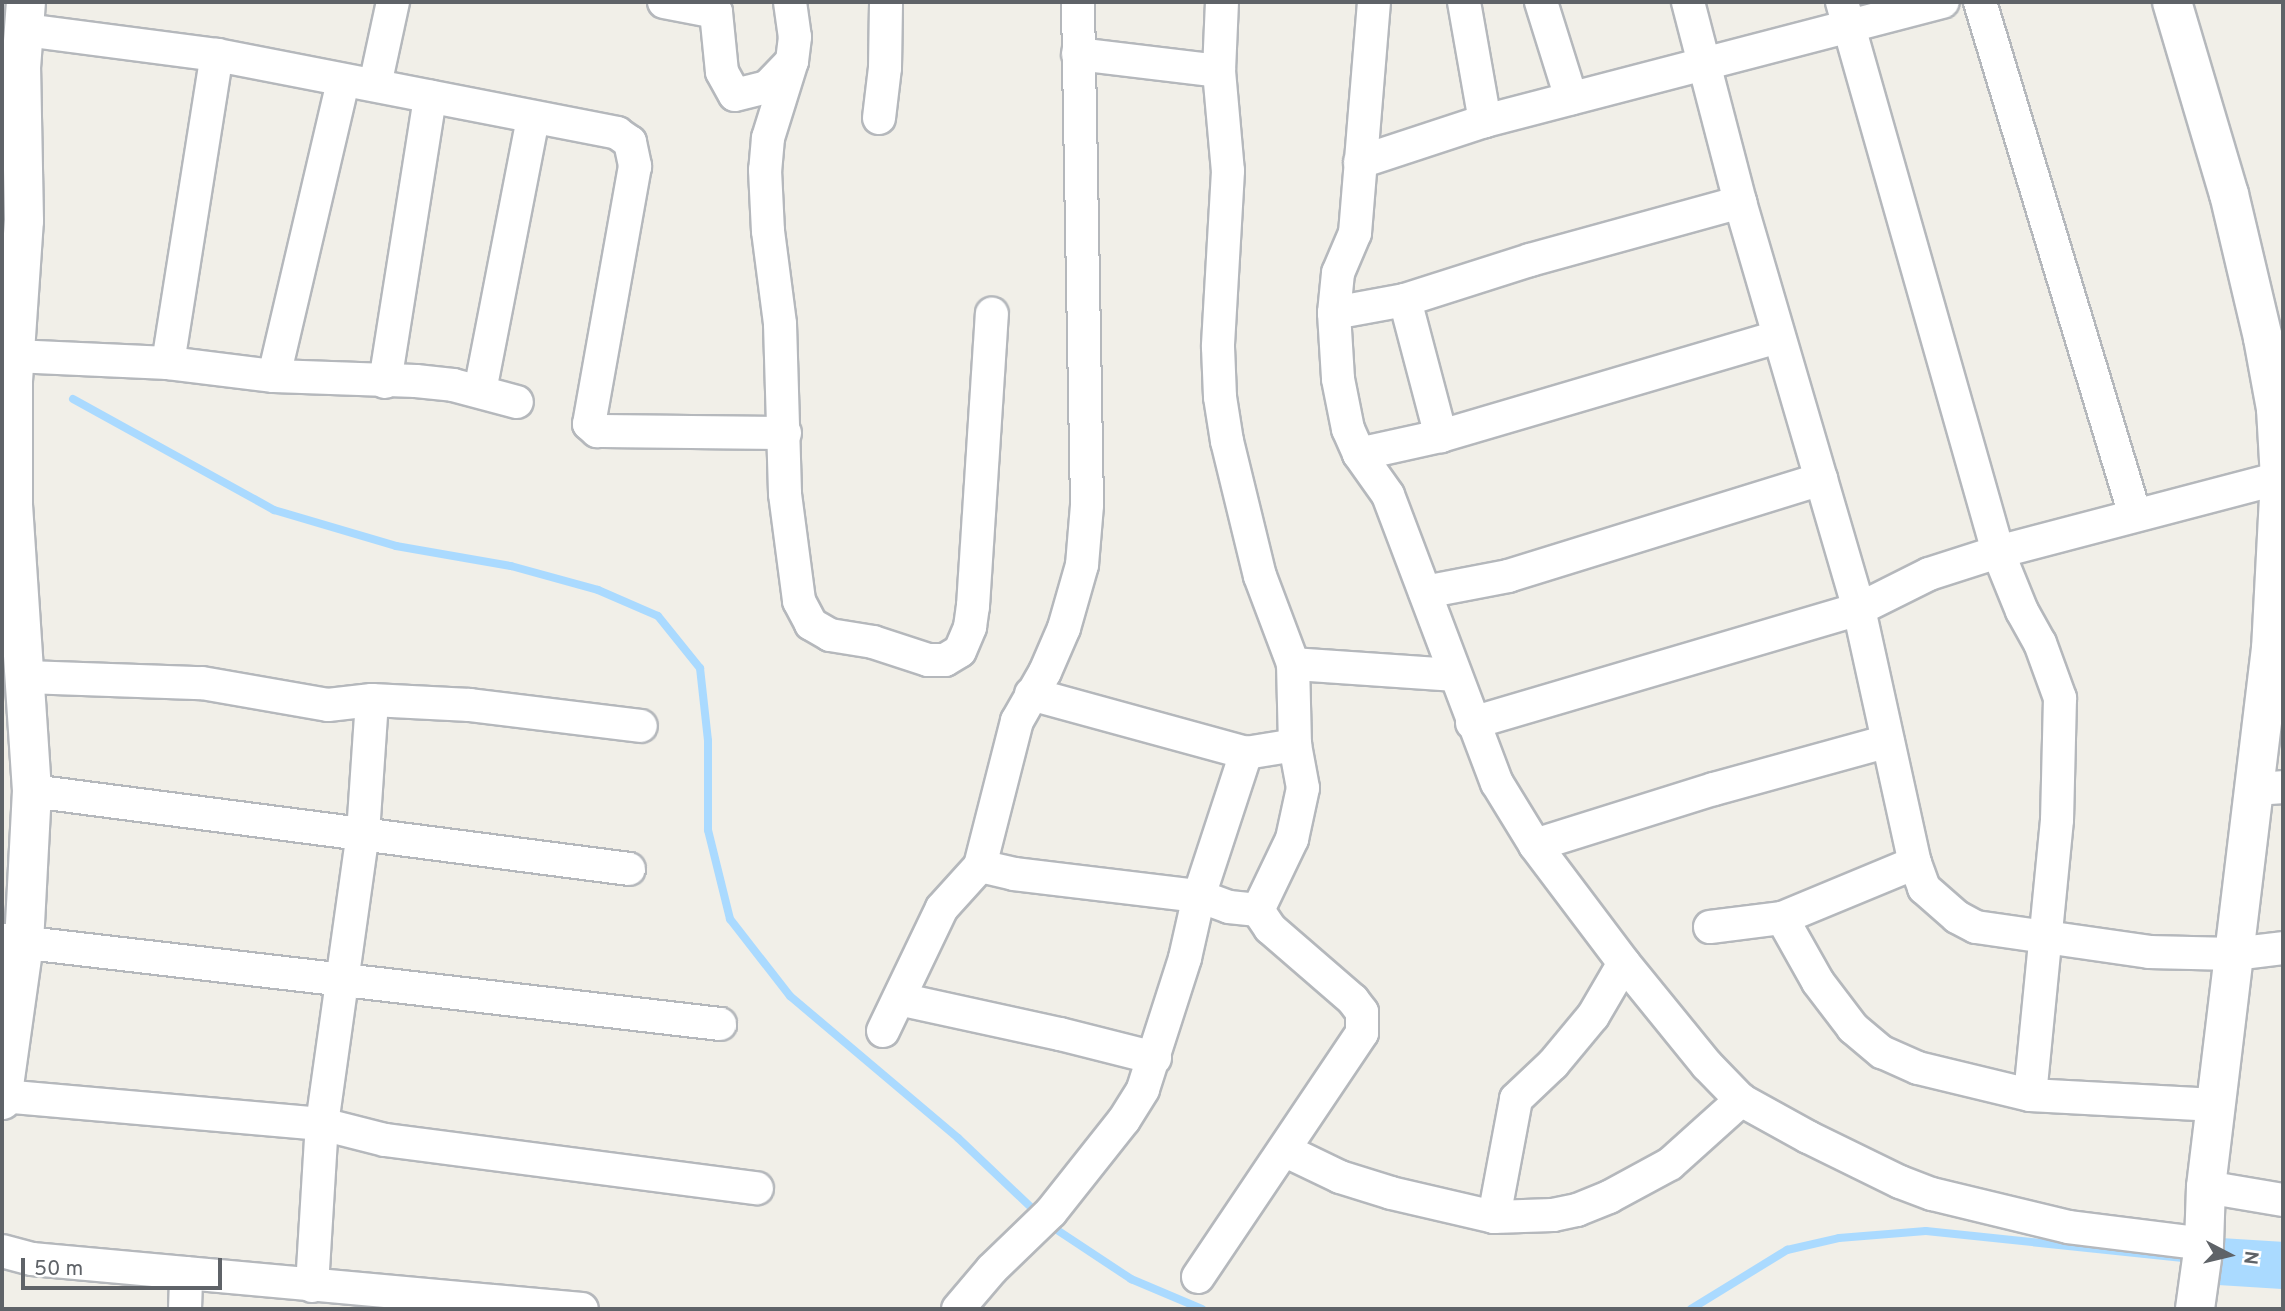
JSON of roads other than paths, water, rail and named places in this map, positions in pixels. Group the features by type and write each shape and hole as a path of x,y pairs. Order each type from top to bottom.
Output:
{"main road":[{"path":"2172,2 2229,194 2260,325 2276,409 2282,478 2270,788 2234,954 2206,1187 2204,1244 2195,1309"},
{"path":"2,1098 13,942 32,791 26,677 7,509 8,368 23,221 12,75 26,16"}],"street":[{"path":"375,85 393,2"},
{"path":"664,2 717,7 722,72 735,95 767,87 792,61"},
{"path":"790,2 795,37 792,61 768,138 765,170 768,231 780,324 785,494 799,601 811,624 830,635 873,642 928,660 945,660 960,651 970,627 973,606 992,314"},
{"path":"878,118 885,68 886,2"},
{"path":"883,1031 942,908 980,866 1017,721 1045,672 1064,628 1082,565 1087,505 1078,2"},
{"path":"1222,2 1219,71 1228,171 1218,347 1220,397 1227,441 1260,576 1293,664 1295,745 1303,788 1292,839 1258,910"},
{"path":"1374,2 1355,233 1338,273 1334,313 1338,379 1348,429 1359,454 1388,495 1472,723 1497,783 1535,845 1624,963 1707,1065 1741,1100 1899,1182 1932,1194 2068,1227 2204,1244"},
{"path":"1464,2 1485,121"},
{"path":"1541,2 1571,98"},
{"path":"1688,2 1778,337 1859,609 1915,863 1924,888 1957,917 1976,927 2149,952 2234,954 2283,948"},
{"path":"1360,162 1485,121 1703,64 1846,14 1943,2"},
{"path":"1979,2 2135,515"},
{"path":"1846,14 1998,552 2022,611 2040,643 2060,698 2057,820 2048,936 2030,1095"},
{"path":"26,16 343,82 375,85 533,118 612,131 630,142 635,155 589,425 597,431 785,433"},
{"path":"1078,54 1219,71"},
{"path":"168,363 217,55"},
{"path":"274,376 343,82"},
{"path":"384,382 430,97"},
{"path":"480,391 533,118"},
{"path":"1334,313 1405,300 1530,260 1740,202"},
{"path":"1405,300 1441,436"},
{"path":"1359,454 1441,436 1778,337"},
{"path":"8,368 168,363 274,376 428,382 480,391 517,402"},
{"path":"1472,723 1859,609 1929,574 1998,552 2282,478"},
{"path":"1425,592 1508,576 1821,479"},
{"path":"1293,664 1455,675"},
{"path":"26,677 202,683 328,705 372,700 470,705 641,726"},
{"path":"1031,694 1246,753 1295,745"},
{"path":"312,1286 321,1124 363,833 372,700"},
{"path":"1535,845 1714,789 1888,741"},
{"path":"958,1309 992,1269 1043,1219 1136,1103 1155,1058 1185,958 1199,897 1246,753"},
{"path":"32,791 629,869"},
{"path":"1710,928 1782,918 1915,863"},
{"path":"980,866 1014,874 1199,897 1230,907 1258,910"},
{"path":"1198,1277 1362,1033 1362,1012 1353,1000 1270,928 1258,910"},
{"path":"1782,918 1818,982 1853,1028 1882,1052 1918,1068 2030,1095 2216,1105"},
{"path":"13,942 720,1024"},
{"path":"1494,1217 1516,1099 1553,1064 1593,1016 1624,963"},
{"path":"900,999 1155,1058"},
{"path":"2,1098 321,1124 385,1140 757,1188"},
{"path":"1284,1150 1340,1177 1391,1193 1494,1217 1553,1215 1577,1210 1609,1197 1670,1164 1741,1100"},
{"path":"2206,1187 2283,1200"},
{"path":"2,1251 32,1259 312,1286 448,1303 582,1309"},
{"path":"185,1309 186,1273"}],"waterway":[{"path":"73,399 274,510 396,546 511,566 598,590 658,616 700,668 708,741 708,830 730,919 790,996 958,1138 1039,1215"},
{"path":"1048,1224 1131,1279 1202,1309"},
{"path":"1691,1309 1787,1250 1839,1238 1926,1231 2193,1259"},
{"path":"2203,1260 2283,1265"}]}
